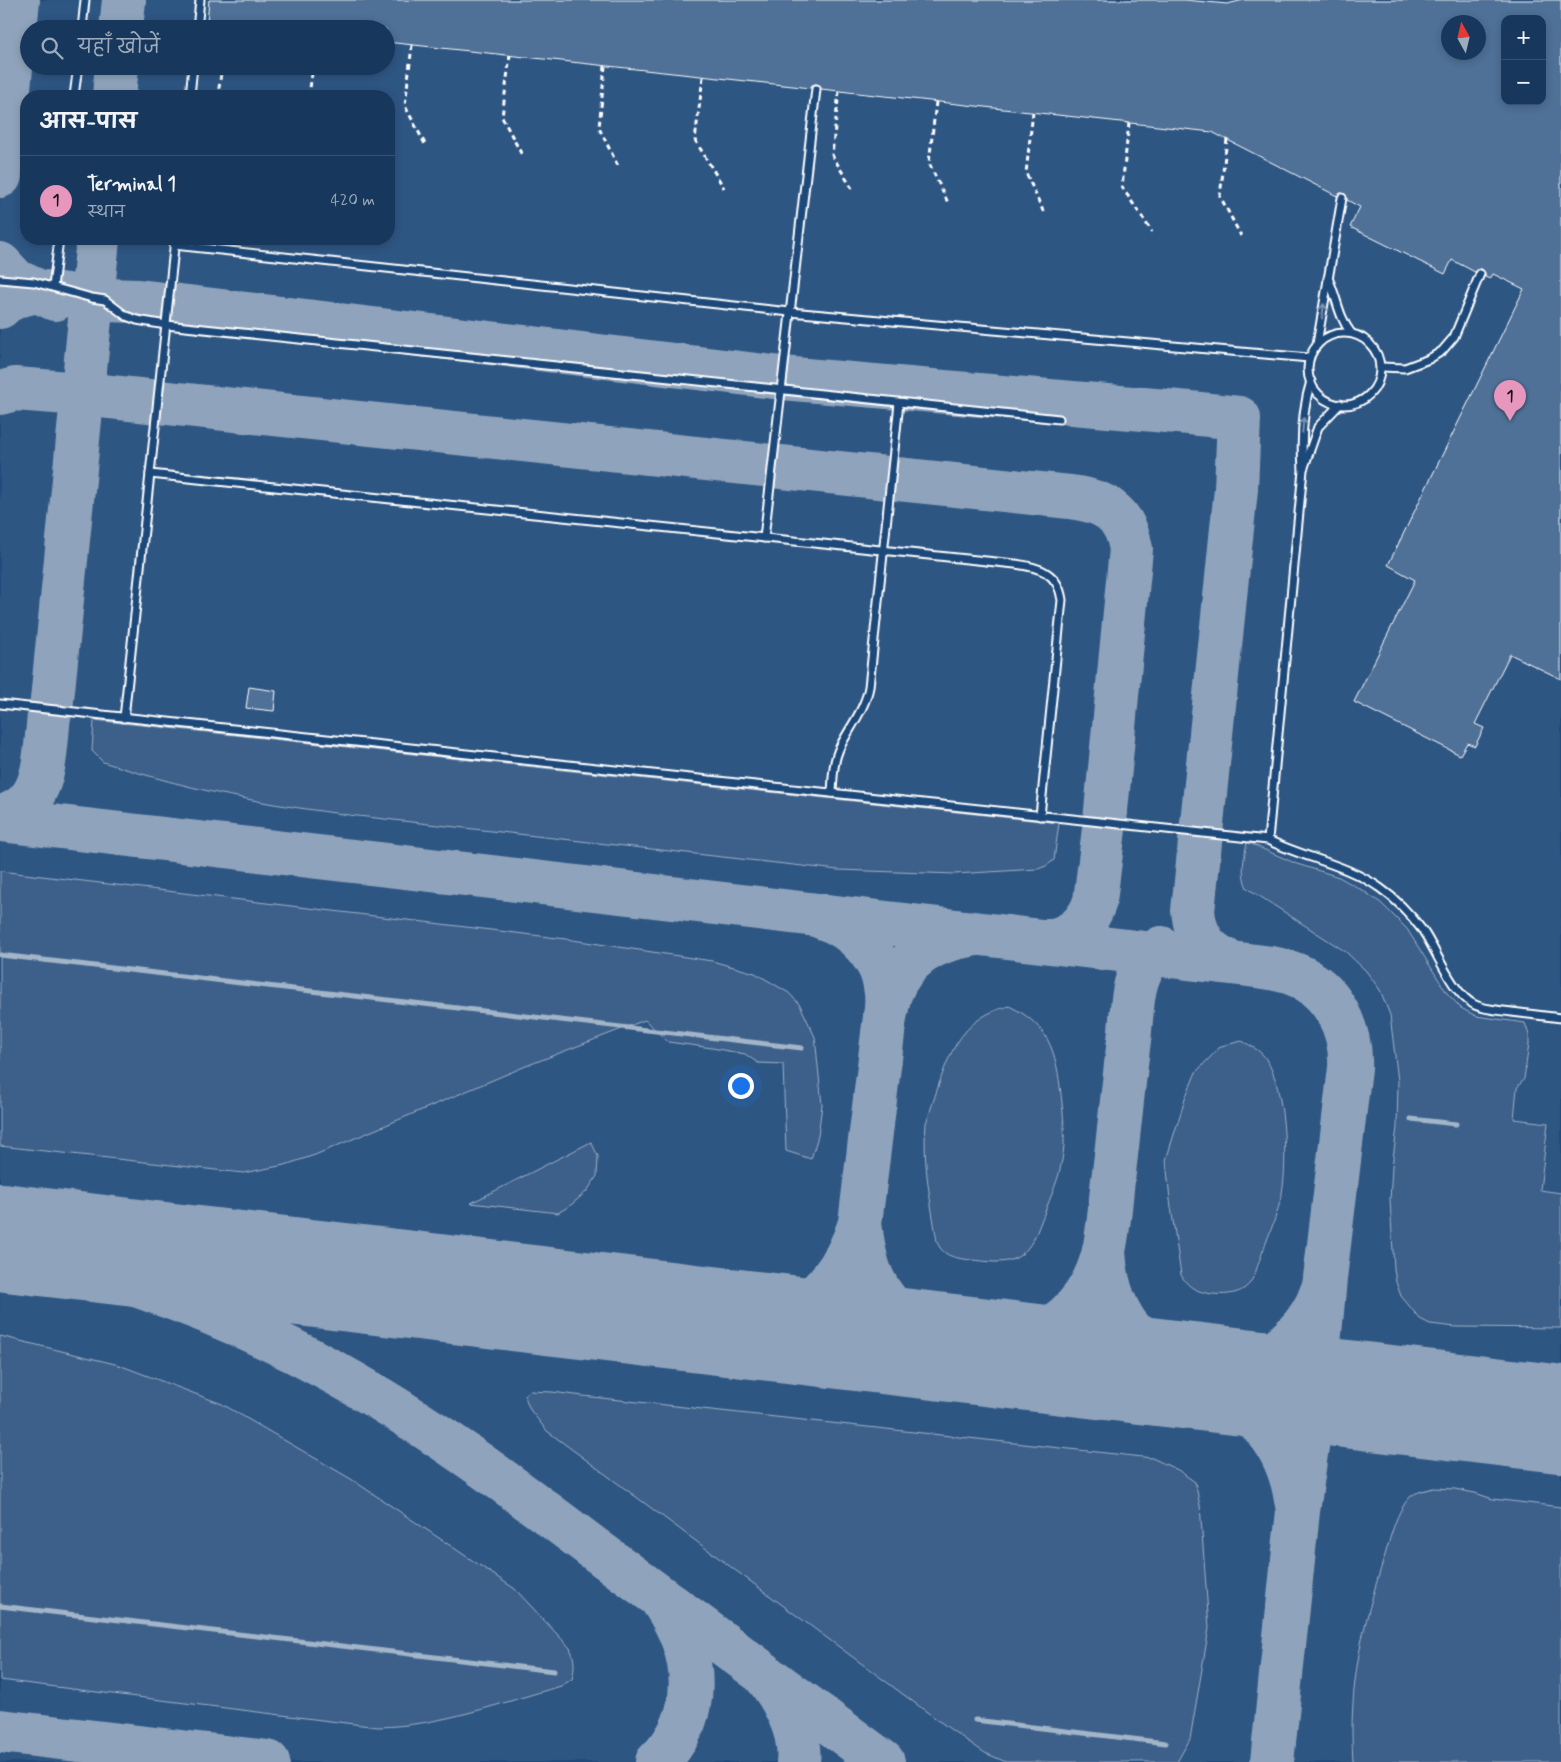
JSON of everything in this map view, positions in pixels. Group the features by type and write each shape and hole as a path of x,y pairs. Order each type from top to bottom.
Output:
{"lane":[{"path":"83,20 85,0"},
{"path":"198,20 200,0"},
{"path":"75,90 77,75"},
{"path":"191,90 192,75"},
{"path":"764,538 816,89"},
{"path":"1317,344 1337,333 1351,333 1368,341 1380,359 1381,367 1379,380 1367,398 1347,405 1326,400 1318,393 1309,374 1310,358 1317,344 1342,198"},
{"path":"53,287 58,245"},
{"path":"124,718 175,245"},
{"path":"201,245 790,312 1310,358"},
{"path":"1381,367 1405,368 1428,360 1442,351 1454,337 1480,274"},
{"path":"1328,278 1335,293 1340,314 1351,333"},
{"path":"0,279 34,282 105,300 126,316 166,325 1059,419"},
{"path":"1268,840 1303,470 1304,416 1311,381"},
{"path":"832,793 835,761 839,749 868,696 899,403"},
{"path":"1303,470 1318,427 1340,404"},
{"path":"150,474 883,550 1032,566 1041,569 1050,575 1057,584 1061,592 1062,606 1040,816"},
{"path":"0,704 1268,840 1339,867 1371,883 1387,894 1411,916 1424,932 1455,986 1467,1000 1491,1010 1561,1018"}],"path":[{"path":"412,45 405,106 426,146"},
{"path":"510,56 502,117 523,157"},
{"path":"605,66 598,128 619,168"},
{"path":"220,90 221,75"},
{"path":"311,90 312,75"},
{"path":"703,76 695,140 724,188"},
{"path":"839,91 832,155 854,192"},
{"path":"936,102 929,163 948,205"},
{"path":"1032,112 1026,173 1044,213"},
{"path":"1129,123 1122,187 1152,232"},
{"path":"1227,139 1220,196 1241,236"}],"shaded area":[{"path":"0,0 1561,0 1561,1762 0,1762"},
{"path":"94,720 1059,823 1054,860 1038,869 955,874 838,870 349,815 285,806 229,795 174,783 103,762 92,751"},
{"path":"1247,842 1297,864 1339,877 1362,890 1381,903 1407,929 1447,993 1461,1008 1476,1016 1525,1023 1529,1035 1529,1044 1524,1079 1517,1088 1514,1119 1548,1123 1540,1190 1561,1193 1561,1328 1456,1327 1430,1324 1420,1319 1401,1296 1394,1269 1390,1200 1397,1127 1398,1081 1390,1015 1380,990 1366,971 1346,952 1247,888 1243,871"},
{"path":"0,871 566,939 712,961 755,973 789,993 800,1005 815,1037 822,1105 818,1136 811,1159 786,1151 783,1064 758,1063 745,1054 668,1042 645,1020 526,1066 315,1155 285,1165 243,1173 0,1146"},
{"path":"1009,1006 1024,1014 1036,1024 1050,1046 1058,1072 1064,1124 1064,1146 1061,1167 1037,1232 1030,1245 1016,1258 1000,1262 988,1262 951,1256 943,1251 937,1242 926,1168 926,1123 952,1051 962,1036 974,1023 989,1013"},
{"path":"1242,1041 1255,1048 1264,1056 1272,1071 1277,1087 1285,1144 1284,1179 1276,1215 1251,1281 1245,1288 1237,1292 1212,1294 1194,1289 1181,1275 1166,1160 1186,1096 1196,1072 1221,1046"},
{"path":"591,1142 598,1156 597,1176 587,1191 558,1213 471,1203"},
{"path":"0,1336 119,1365 222,1404 351,1479 515,1589 570,1648 574,1663 572,1679 561,1686 447,1718 401,1726 378,1727 0,1680"},
{"path":"530,1391 1152,1458 1178,1470 1195,1482 1200,1505 1209,1628 1190,1739 1177,1762 1006,1762 985,1753 547,1431 527,1403 525,1395"},
{"path":"1433,1488 1455,1489 1493,1499 1561,1507 1561,1762 1353,1762 1353,1707 1358,1657 1377,1582 1401,1509 1411,1496"}],"building":[{"path":"209,0 1185,0 1227,4 1244,0 1561,0 1561,679 1510,654 1475,724 1484,728 1475,746 1467,743 1460,755 1354,702 1415,580 1388,565 1524,289 1493,274 1490,279 1485,277 1482,269 1475,272 1452,260 1445,274 1350,227 1360,207 1347,200 1345,194 1341,193 1337,196 1212,132 821,89 820,85 812,85 811,88 395,43 395,20 207,20"},
{"path":"249,687 276,691 274,711 246,708"}],"waterway":[{"path":"0,955 802,1048"},
{"path":"1411,1119 1456,1124"},
{"path":"0,1606 554,1671"},
{"path":"975,1720 1166,1743"}],"taxiway":[{"path":"0,176 18,0"},
{"path":"122,20 124,0"},
{"path":"115,90 116,75"},
{"path":"0,817 16,811 27,802 35,791 44,763 51,710 97,245"},
{"path":"0,264 16,281 55,299"},
{"path":"0,307 17,296 37,291 105,300 138,301 782,378 1239,418 1236,489 1193,911 1197,930 1204,944 1216,955 1233,963"},
{"path":"0,393 15,389 82,394 1070,497 1103,505 1118,517 1124,526 1131,549 1105,821 1095,901 1088,917 1077,929 1063,937 1046,941"},
{"path":"0,820 1248,965 1283,970 1307,980 1319,989 1337,1012 1347,1039 1350,1053 1350,1068 1325,1278 1315,1389 1298,1511 1272,1762"},
{"path":"722,1321 772,1317 789,1312 804,1304 817,1294 839,1269 860,1223 886,1011 886,993 880,968 865,946 845,928 821,917"},
{"path":"885,1017 890,994 896,981 912,961 933,946 958,937 971,935"},
{"path":"860,1223 869,1270 887,1302 906,1321 944,1342 972,1349 1000,1348 1036,1336 1052,1328 1066,1317 1089,1290 1103,1255 1108,1227 1134,992 1139,974 1145,964 1161,948"},
{"path":"0,1247 130,1283 214,1314 296,1352 402,1412 530,1500 763,1673 777,1692 794,1726 797,1738 798,1762"},
{"path":"1104,1252 1110,1291 1127,1325 1151,1350 1217,1388 1250,1413 1263,1426 1275,1442 1284,1459 1296,1500"},
{"path":"1199,1377 1236,1370 1272,1354 1303,1326 1311,1315 1322,1291"},
{"path":"657,1762 672,1744 683,1725 689,1705 691,1684 689,1663 683,1642 675,1622 663,1602"},
{"path":"773,1681 883,1762"},
{"path":"0,1731 268,1762"}],"runway":[{"path":"0,1237 1561,1419"}],"place":[{"name":"Terminal 1","path":"1510,421"}]}
